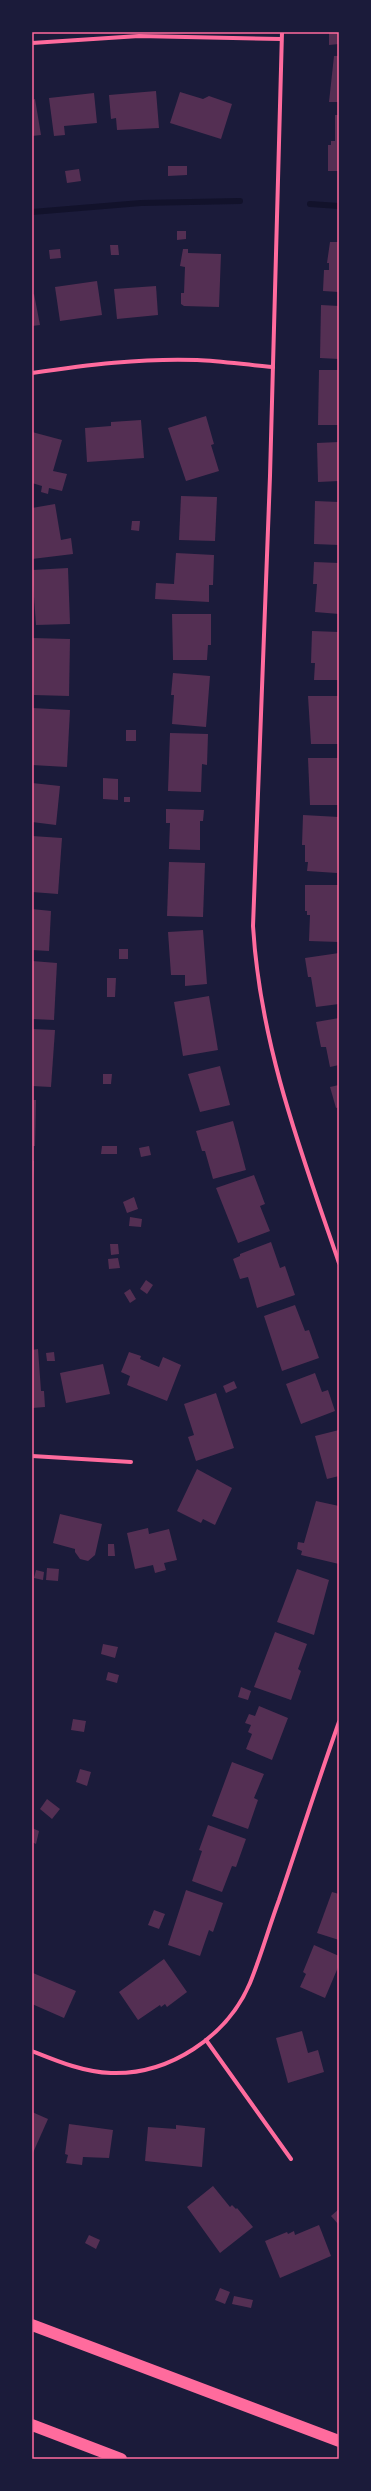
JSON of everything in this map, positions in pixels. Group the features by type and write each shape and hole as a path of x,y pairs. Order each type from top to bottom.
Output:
{"highway":[{"path":"32,2325 339,2441"},
{"path":"32,2424 121,2459"}],"street":[{"path":"282,32 273,367 253,926 255,955 264,1016 285,1104 339,1263"},
{"path":"32,43 139,36 281,39"},
{"path":"32,373 74,367 155,361 197,360 273,367"},
{"path":"32,1456 131,1462"},
{"path":"32,2051 92,2071 134,2072 168,2062 206,2040 224,2025 250,1984 339,1722"},
{"path":"206,2040 291,2159"}],"building":[{"path":"329,32 339,32 339,44 329,45"},
{"path":"334,56 339,56 339,102 329,102"},
{"path":"156,91 159,128 117,130 116,118 111,119 109,95"},
{"path":"180,92 203,99 209,96 232,104 221,139 170,123"},
{"path":"94,93 97,123 64,126 65,135 54,136 49,98"},
{"path":"35,99 41,135 32,136 32,100"},
{"path":"335,115 339,115 339,171 328,171 328,145 331,145 331,141 335,141"},
{"path":"168,166 187,166 187,175 168,176"},
{"path":"79,169 81,181 67,183 65,171"},
{"path":"177,231 186,231 186,239 177,240"},
{"path":"330,242 339,242 339,292 323,291 324,270 329,270 329,263 327,263"},
{"path":"110,245 118,245 119,255 111,255"},
{"path":"60,249 61,258 50,259 49,250"},
{"path":"183,249 188,249 188,253 221,254 219,307 184,306 181,304 181,293 184,293 185,267 180,266"},
{"path":"97,281 102,315 60,321 55,287"},
{"path":"156,286 158,315 117,319 114,289"},
{"path":"34,294 40,325 32,326 32,295"},
{"path":"321,305 339,306 339,359 320,358"},
{"path":"319,370 339,370 339,425 318,425"},
{"path":"206,416 214,444 211,445 219,471 186,481 168,428"},
{"path":"141,420 144,458 87,462 85,428 111,426 111,422"},
{"path":"32,432 62,440 53,471 67,474 62,491 49,488 48,494 41,492 42,486 32,483"},
{"path":"339,442 339,481 318,482 317,443"},
{"path":"181,496 217,497 215,541 179,540"},
{"path":"315,501 339,502 339,545 314,544"},
{"path":"55,504 61,540 71,538 73,554 32,559 32,508"},
{"path":"132,521 140,521 139,531 131,530"},
{"path":"176,553 214,555 213,585 209,585 209,602 155,599 156,583 174,584"},
{"path":"314,562 339,563 339,614 315,612 317,584 313,584"},
{"path":"68,568 70,624 36,625 32,570"},
{"path":"172,614 211,614 211,645 208,645 207,660 173,660"},
{"path":"312,631 339,632 339,680 314,680 315,663 311,663"},
{"path":"32,638 70,639 69,696 34,695"},
{"path":"173,673 210,676 206,727 172,724 174,695 171,695"},
{"path":"308,696 339,696 339,744 311,744"},
{"path":"32,708 70,710 67,767 32,765"},
{"path":"126,730 136,730 136,741 126,741"},
{"path":"170,733 208,734 207,765 202,764 201,792 168,791"},
{"path":"308,758 339,758 339,805 310,805"},
{"path":"103,778 118,779 118,800 103,799"},
{"path":"32,783 60,786 56,825 32,822"},
{"path":"124,797 130,797 130,802 124,802"},
{"path":"166,809 204,810 203,821 200,821 200,850 169,849 170,823 166,823"},
{"path":"303,815 339,817 337,873 307,871 308,862 305,862 305,845 302,845"},
{"path":"32,836 62,838 58,894 32,892"},
{"path":"169,862 205,863 203,917 167,916"},
{"path":"305,885 339,885 339,942 309,941 310,915 307,915 307,911 305,911"},
{"path":"32,909 51,911 49,951 32,950"},
{"path":"203,930 207,984 185,986 185,975 171,975 168,932"},
{"path":"119,949 128,949 128,959 119,959"},
{"path":"339,953 339,1004 316,1007 311,977 308,977 305,958"},
{"path":"32,961 57,963 54,1020 32,1019"},
{"path":"107,978 116,978 115,997 107,997"},
{"path":"209,996 218,1050 183,1056 174,1002"},
{"path":"339,1018 339,1065 330,1067 326,1047 321,1047 316,1022"},
{"path":"32,1029 55,1030 51,1087 32,1086"},
{"path":"220,1066 230,1105 200,1112 188,1074"},
{"path":"103,1074 112,1074 111,1084 103,1084"},
{"path":"339,1085 339,1107 336,1108 330,1087"},
{"path":"32,1100 36,1100 35,1146 32,1146"},
{"path":"233,1121 246,1170 213,1179 205,1151 202,1151 196,1131"},
{"path":"102,1146 117,1146 117,1154 101,1154"},
{"path":"149,1146 151,1155 141,1157 139,1148"},
{"path":"32,1161 34,1161 33,1178 32,1178"},
{"path":"254,1175 265,1204 260,1206 270,1231 238,1243 216,1188"},
{"path":"134,1197 138,1209 127,1213 123,1202"},
{"path":"130,1217 142,1219 141,1227 129,1226"},
{"path":"271,1242 280,1268 285,1266 295,1295 257,1308 248,1277 240,1279 233,1259 240,1256 240,1254"},
{"path":"110,1244 118,1244 119,1254 111,1255"},
{"path":"118,1258 120,1268 109,1269 108,1259"},
{"path":"146,1280 153,1285 147,1294 140,1289"},
{"path":"130,1289 136,1299 130,1303 124,1293"},
{"path":"295,1305 305,1331 309,1330 319,1358 282,1371 264,1316"},
{"path":"38,1349 41,1391 44,1391 45,1407 32,1408 32,1350"},
{"path":"54,1352 55,1361 47,1361 46,1353"},
{"path":"129,1352 141,1356 140,1359 159,1367 163,1357 181,1365 167,1401 127,1385 130,1376 121,1372"},
{"path":"103,1364 110,1394 66,1403 60,1373"},
{"path":"315,1373 322,1392 328,1390 335,1411 301,1424 286,1384"},
{"path":"234,1381 237,1388 226,1393 223,1386"},
{"path":"216,1393 234,1448 196,1461 188,1437 194,1435 184,1404"},
{"path":"339,1430 339,1476 327,1479 315,1436"},
{"path":"197,1469 232,1488 215,1525 203,1519 201,1523 177,1511"},
{"path":"316,1501 339,1506 339,1564 301,1555 302,1551 297,1549 298,1542 304,1543"},
{"path":"60,1514 102,1524 95,1555 88,1561 80,1559 75,1552 75,1549 53,1543"},
{"path":"148,1528 149,1534 169,1529 177,1560 164,1563 166,1570 155,1573 153,1565 135,1569 127,1533"},
{"path":"108,1544 114,1544 115,1556 108,1556"},
{"path":"47,1568 59,1569 58,1581 46,1580"},
{"path":"297,1569 329,1580 314,1635 277,1622"},
{"path":"36,1570 44,1572 43,1580 34,1578"},
{"path":"275,1632 307,1644 298,1669 301,1671 291,1700 254,1687"},
{"path":"103,1644 118,1647 115,1658 101,1654"},
{"path":"108,1672 119,1675 117,1683 106,1680"},
{"path":"241,1687 251,1691 248,1700 238,1697"},
{"path":"259,1706 288,1718 272,1760 246,1749 252,1734 248,1732 251,1725 245,1723 249,1714 255,1716"},
{"path":"73,1719 86,1721 84,1732 71,1730"},
{"path":"232,1762 264,1774 254,1798 258,1800 248,1829 212,1816"},
{"path":"80,1769 91,1772 87,1786 76,1782"},
{"path":"47,1799 60,1809 52,1819 40,1809"},
{"path":"208,1825 246,1839 236,1867 232,1866 222,1892 192,1881 202,1851 199,1850"},
{"path":"32,1828 39,1831 36,1844 32,1842"},
{"path":"186,1890 223,1903 213,1932 209,1930 200,1956 168,1945"},
{"path":"332,1892 339,1894 339,1940 317,1933"},
{"path":"154,1910 165,1914 159,1929 148,1925"},
{"path":"314,1945 339,1956 339,1965 325,1998 300,1987 306,1974 303,1972"},
{"path":"164,1959 187,1992 167,2007 165,2004 161,2007 160,2005 138,2020 119,1992"},
{"path":"33,1973 76,1991 64,2018 32,2004"},
{"path":"302,2031 308,2053 318,2050 324,2072 288,2083 276,2038"},
{"path":"32,2112 48,2119 32,2155"},
{"path":"69,2124 113,2130 109,2158 83,2157 82,2165 66,2163 68,2155 65,2154"},
{"path":"176,2125 205,2128 202,2167 145,2161 148,2127 176,2129"},
{"path":"213,2186 230,2207 232,2205 236,2209 237,2208 253,2227 220,2253 187,2207"},
{"path":"339,2209 339,2225 331,2216"},
{"path":"319,2225 331,2256 280,2278 265,2241 287,2232 288,2234 294,2231 295,2235"},
{"path":"89,2235 100,2240 96,2249 85,2243"},
{"path":"220,2288 230,2292 225,2304 215,2300"},
{"path":"234,2296 253,2300 251,2308 232,2304"}],"waterway":[{"path":"32,212 141,203 240,201"},
{"path":"310,204 339,206"}]}
